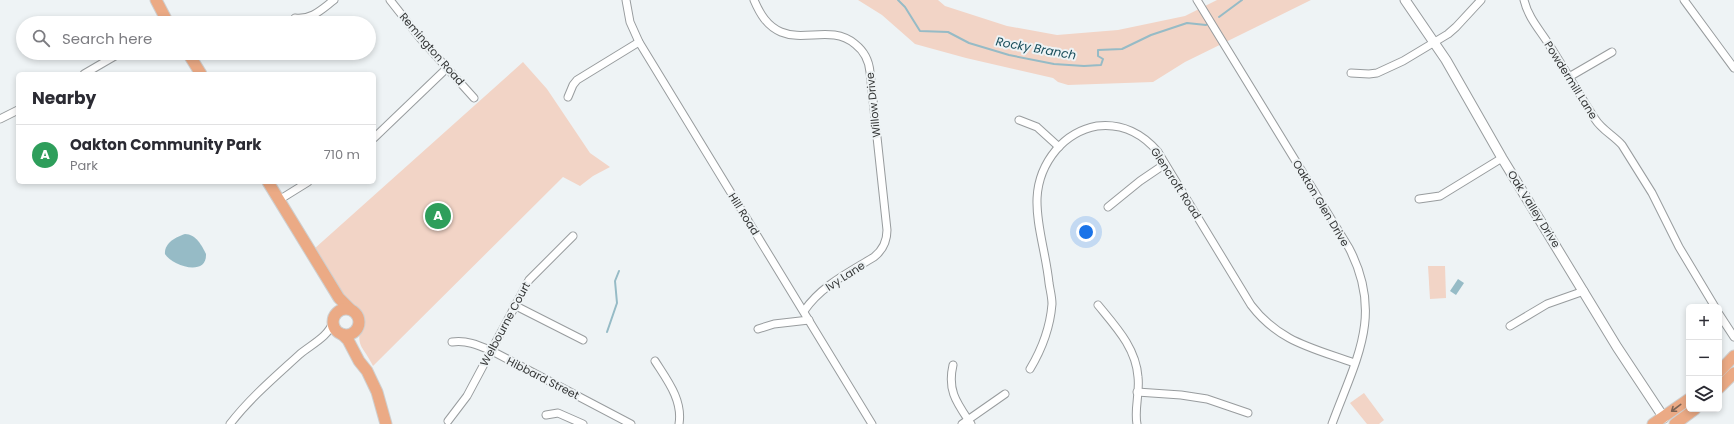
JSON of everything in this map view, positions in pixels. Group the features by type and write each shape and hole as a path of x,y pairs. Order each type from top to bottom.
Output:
{"main road":[{"path":"156,0 164,16"},
{"path":"192,60 200,72"},
{"path":"269,184 339,298 355,312 358,317 357,343 364,358 367,371"},
{"path":"310,252 317,271 334,302 335,329 348,340 358,359 367,371 377,392 386,424"},
{"path":"334,318 342,309 350,309"},
{"path":"342,334 351,334 358,327"},
{"path":"1722,369 1734,356"},
{"path":"1722,385 1734,373"},
{"path":"1653,424 1666,421 1686,402"},
{"path":"1675,424 1691,412"}],"street":[{"path":"312,16 334,0"},
{"name":"Remington Road","path":"390,0 406,21 474,98"},
{"name":"Hill Road","path":"626,0 630,22 639,42 872,424"},
{"name":"Willow Drive","path":"754,0 763,18 781,32 796,35 828,34 844,37 857,46 867,60 870,72 887,230 886,242"},
{"name":"Oakton Glen Drive","path":"1198,0 1357,262 1364,285 1366,309 1363,338 1332,424"},
{"name":"Oak Valley Drive","path":"1405,0 1434,42 1502,158 1624,357 1666,421"},
{"path":"1351,73 1378,73 1394,66 1456,27 1480,0"},
{"name":"Powdermill Lane","path":"1524,0 1528,14 1598,124 1622,145 1652,193 1679,247 1713,304"},
{"path":"1684,0 1734,68"},
{"path":"568,97 577,80 639,42"},
{"path":"1569,77 1612,52"},
{"path":"87,72 108,60"},
{"path":"376,136 447,68"},
{"path":"0,119 16,111"},
{"path":"1019,120 1037,127 1059,147"},
{"name":"Glencroft Road","path":"1030,369 1040,353 1048,330 1052,303 1048,268 1037,208 1036,192 1043,168 1067,139 1084,130 1101,126 1120,127 1137,133 1158,152 1259,315 1268,325 1287,338 1354,363"},
{"path":"1419,199 1440,196 1502,158"},
{"path":"1108,207 1140,181 1165,164"},
{"path":"279,200 305,184"},
{"name":"Welbourne Court","path":"448,421 463,404 492,352 514,305 529,280 573,236"},
{"name":"Ivy Lane","path":"804,311 818,294 874,257 879,253 886,242"},
{"path":"1510,326 1547,304 1584,291"},
{"path":"514,305 584,340"},
{"path":"1098,305 1126,341 1134,355 1138,378 1137,424"},
{"path":"323,337 329,330 334,318"},
{"path":"1722,319 1734,337"},
{"path":"758,329 774,324 809,320"},
{"path":"230,424 244,408 300,354 323,337 332,333 342,334"},
{"name":"Hibbard Street","path":"452,342 461,341 471,343 492,352 631,424"},
{"path":"655,361 678,401 680,416 679,424"},
{"path":"953,365 950,377 951,389 967,423 1005,394"},
{"path":"1137,392 1181,395 1207,400 1248,413"},
{"path":"546,415 558,412 583,424"}],"shaded area":[{"path":"858,0 938,0 945,6 1007,26 1057,35 1118,30 1185,16 1217,0 1311,0 1185,62 1153,82 1068,85 1058,82 1053,78 966,58 915,44 882,15"},
{"path":"523,62 547,89 590,153 610,167 593,176 580,186 563,177 373,366 360,341 359,336 363,321 361,316 350,306 314,249"},
{"path":"1428,266 1445,266 1446,298 1430,299"},
{"path":"1364,393 1384,420 1379,424 1367,424 1350,403"}],"water":[{"path":"185,234 195,238 206,254 205,261 201,265 188,267 181,265 174,262 165,254 166,247 174,239"},
{"path":"1458,279 1464,283 1456,295 1450,291"}],"waterway":[{"name":"Rocky Branch","path":"898,0 905,7 920,31 948,32 969,43 1009,55 1054,64 1084,66 1101,65 1103,59 1098,56 1098,50 1122,49 1151,35 1187,23 1206,25 1209,23"},
{"name":"Rocky Branch","path":"1219,17 1242,0"},
{"path":"607,332 617,303 615,281 619,271"}],"place":[{"name":"Oakton Community Park","path":"438,216"}]}
